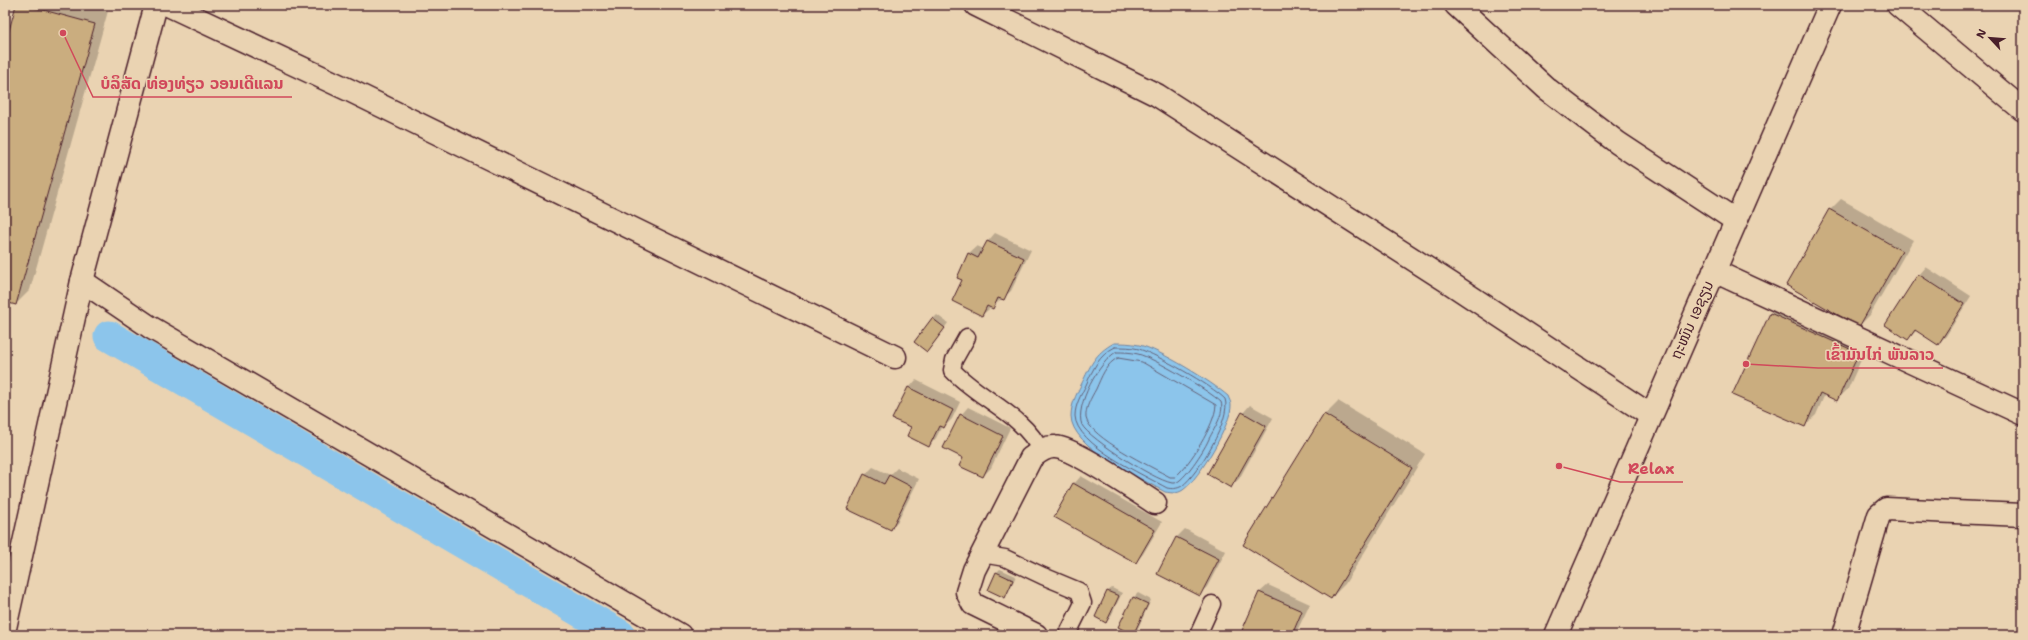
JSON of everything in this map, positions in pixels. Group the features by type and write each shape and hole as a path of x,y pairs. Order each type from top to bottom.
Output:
{"street":[{"path":"5,628 82,282 156,5"},
{"path":"168,5 349,90 895,356"},
{"path":"976,5 1157,95 1450,283 1650,416"},
{"path":"1456,5 1546,88 1618,143 1735,220"},
{"name":"ຖະໜົນ ເອຊຽນ","path":"1556,635 1735,220 1830,5"},
{"path":"1898,5 2023,110"},
{"path":"1714,271 2023,414"},
{"path":"82,282 150,327 680,635"},
{"path":"1036,635 973,604 967,592 982,554 1031,458 1045,448 1056,447 1073,453 1155,503"},
{"path":"1844,635 1879,515 1886,509 2023,516"}],"lane":[{"path":"967,338 954,360 952,370 962,381 985,396 1028,431 1035,439 1041,451"},
{"path":"982,554 1005,558 1079,591 1083,603 1067,635"},
{"path":"1198,635 1212,604"}],"water":[{"path":"1114,343 1139,345 1172,359 1228,396 1231,404 1230,413 1220,437 1197,475 1190,484 1179,492 1165,492 1109,461 1082,439 1074,428 1071,412 1077,393 1097,356"}],"building":[{"path":"16,5 25,5 95,24 16,305 5,302 5,45"},
{"path":"1829,209 1902,251 1859,327 1786,285"},
{"path":"987,241 1024,258 1004,300 998,298 993,309 987,306 982,316 952,301 962,280 957,278 968,253 978,258"},
{"path":"1918,274 1964,304 1938,345 1915,330 1908,340 1885,325"},
{"path":"1770,313 1859,353 1837,401 1820,393 1805,427 1732,395"},
{"path":"932,318 945,328 927,352 914,342"},
{"path":"908,387 953,410 944,428 939,426 929,447 907,436 911,427 892,419"},
{"path":"1242,412 1266,426 1231,488 1207,474"},
{"path":"960,414 1003,436 983,477 959,466 963,458 943,448"},
{"path":"1324,414 1412,468 1331,599 1243,545"},
{"path":"864,474 884,484 889,475 912,487 891,530 847,509"},
{"path":"1073,483 1155,530 1136,563 1054,517"},
{"path":"1176,537 1219,559 1200,596 1157,574"},
{"path":"996,572 1013,580 1005,598 988,590"},
{"path":"1107,591 1119,596 1106,623 1095,617"},
{"path":"1259,592 1302,611 1292,635 1240,635"},
{"path":"1133,597 1148,604 1133,635 1118,627"}],"waterway":[{"path":"109,336 620,635"}],"place":[{"name":"ບໍລິສັດ ທ່ອງທ່ຽວ ວອນເດີແລນ","path":"63,33"},
{"name":"ເຂົ້າມັນໄກ່ ພັນລາວ","path":"1746,364"},
{"name":"Relax","path":"1559,466"}]}
